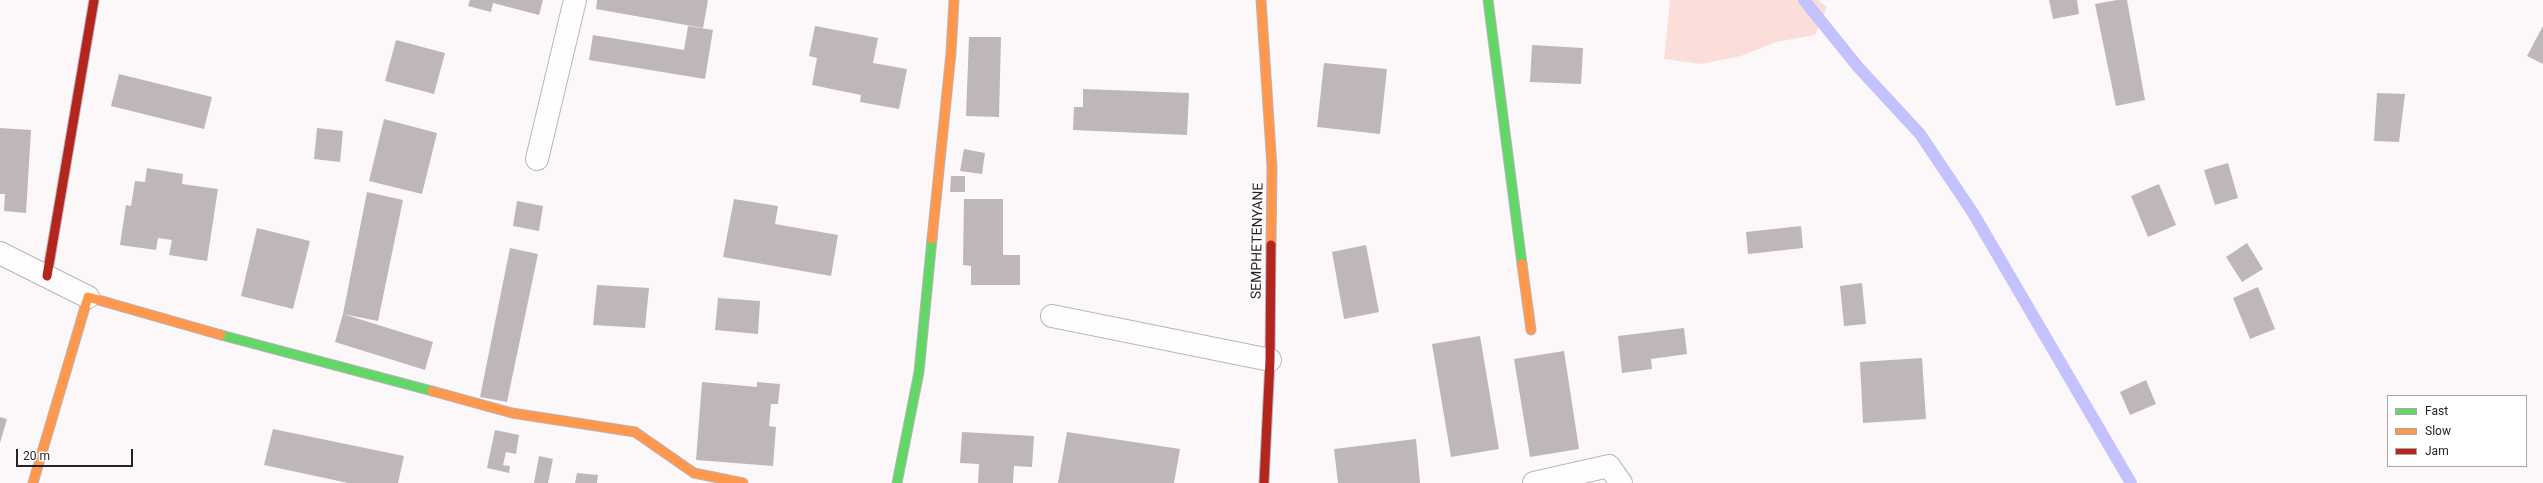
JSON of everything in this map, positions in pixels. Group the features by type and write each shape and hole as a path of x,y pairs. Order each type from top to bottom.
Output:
{"street":[{"path":"47,276 94,0"},
{"path":"537,159 575,0"},
{"path":"897,483 919,372 951,60 954,0"},
{"name":"SEMPHETENYANE","path":"1260,0 1272,167 1270,360 1264,483"},
{"path":"1488,0 1531,330"},
{"path":"0,253 88,297 180,324 512,413 635,432 694,473 743,483"},
{"path":"33,483 88,297"},
{"path":"1052,316 1270,360"},
{"path":"1534,483 1609,466 1621,483"}],"shaded area":[{"path":"1670,0 1818,0 1827,7 1815,35 1776,42 1741,56 1701,64 1664,59"}],"building":[{"path":"470,0 543,0 539,15 493,3 491,12 468,6"},
{"path":"597,0 708,0 703,28 596,9"},
{"path":"2049,0 2077,0 2079,14 2053,19"},
{"path":"2117,0 2127,0 2145,100 2116,106 2095,4"},
{"path":"688,26 713,30 705,79 589,60 593,35 684,50"},
{"path":"815,26 878,38 873,63 907,69 899,109 860,102 861,95 812,85 817,58 809,56"},
{"path":"2543,26 2543,64 2527,56"},
{"path":"969,37 1001,37 999,117 966,116"},
{"path":"396,40 445,53 434,94 385,81"},
{"path":"1532,45 1583,48 1581,84 1530,82"},
{"path":"1324,63 1387,69 1380,134 1317,127"},
{"path":"119,74 212,97 204,129 111,106"},
{"path":"1083,89 1189,93 1187,135 1073,130 1074,107 1083,107"},
{"path":"2377,93 2405,94 2399,142 2374,141"},
{"path":"384,119 437,133 422,194 369,181"},
{"path":"0,128 31,130 26,213 4,211 5,194 0,194"},
{"path":"317,128 343,131 340,162 314,159"},
{"path":"964,149 985,153 982,174 960,171"},
{"path":"2228,163 2238,198 2215,205 2204,170"},
{"path":"147,168 183,174 182,184 218,189 207,261 169,255 172,240 158,238 156,250 120,245 126,205 131,206 135,181 145,182"},
{"path":"951,176 965,176 965,192 950,192"},
{"path":"2159,184 2176,225 2148,237 2131,196"},
{"path":"367,192 403,200 378,321 343,314"},
{"path":"734,199 778,206 775,224 838,235 831,276 723,257"},
{"path":"964,199 1003,199 1003,255 1020,255 1020,285 971,285 971,266 963,265"},
{"path":"517,201 543,206 539,231 513,226"},
{"path":"1801,226 1803,248 1748,254 1746,232"},
{"path":"257,228 310,241 293,309 241,296"},
{"path":"2247,243 2263,269 2242,282 2226,257"},
{"path":"1366,245 1379,312 1344,319 1332,252"},
{"path":"510,248 538,254 507,402 480,397"},
{"path":"1862,283 1866,324 1844,326 1840,286"},
{"path":"597,285 649,288 645,328 593,325"},
{"path":"2258,287 2275,329 2250,339 2233,298"},
{"path":"718,298 760,301 758,334 715,330"},
{"path":"343,314 433,342 425,370 335,342"},
{"path":"1684,328 1687,354 1651,359 1652,369 1622,373 1618,336"},
{"path":"1480,336 1499,449 1451,457 1432,344"},
{"path":"1564,351 1579,449 1530,457 1514,359"},
{"path":"1922,358 1926,419 1863,423 1860,362"},
{"path":"2146,380 2156,404 2130,415 2120,392"},
{"path":"702,382 757,387 757,382 780,384 778,404 771,404 769,426 776,427 773,466 696,460"},
{"path":"0,417 7,419 0,443"},
{"path":"273,429 404,456 398,483 348,483 264,465"},
{"path":"495,430 519,435 516,454 506,452 503,465 510,466 509,473 487,468"},
{"path":"962,432 1034,436 1032,467 1014,466 1013,483 978,483 979,464 960,463"},
{"path":"1067,432 1180,449 1174,483 1058,483"},
{"path":"1416,439 1420,483 1338,483 1334,449"},
{"path":"539,456 553,459 548,483 534,483"},
{"path":"577,473 598,475 597,483 575,483"}],"waterway":[{"path":"1804,0 1858,67 1920,134 1973,213 2131,483"}],"traffic: fast":[{"path":"1488,0 1522,264"},
{"path":"897,483 919,372 932,239"},
{"path":"221,335 432,391"}],"traffic: slow":[{"path":"932,239 951,53 954,0"},
{"path":"1261,0 1272,167 1271,245"},
{"path":"1522,264 1531,330"},
{"path":"33,483 88,297 221,335"},
{"path":"432,391 512,413 635,432 694,473 743,483"}],"traffic: jam":[{"path":"47,276 94,0"},
{"path":"1264,483 1270,360 1271,245"}]}
